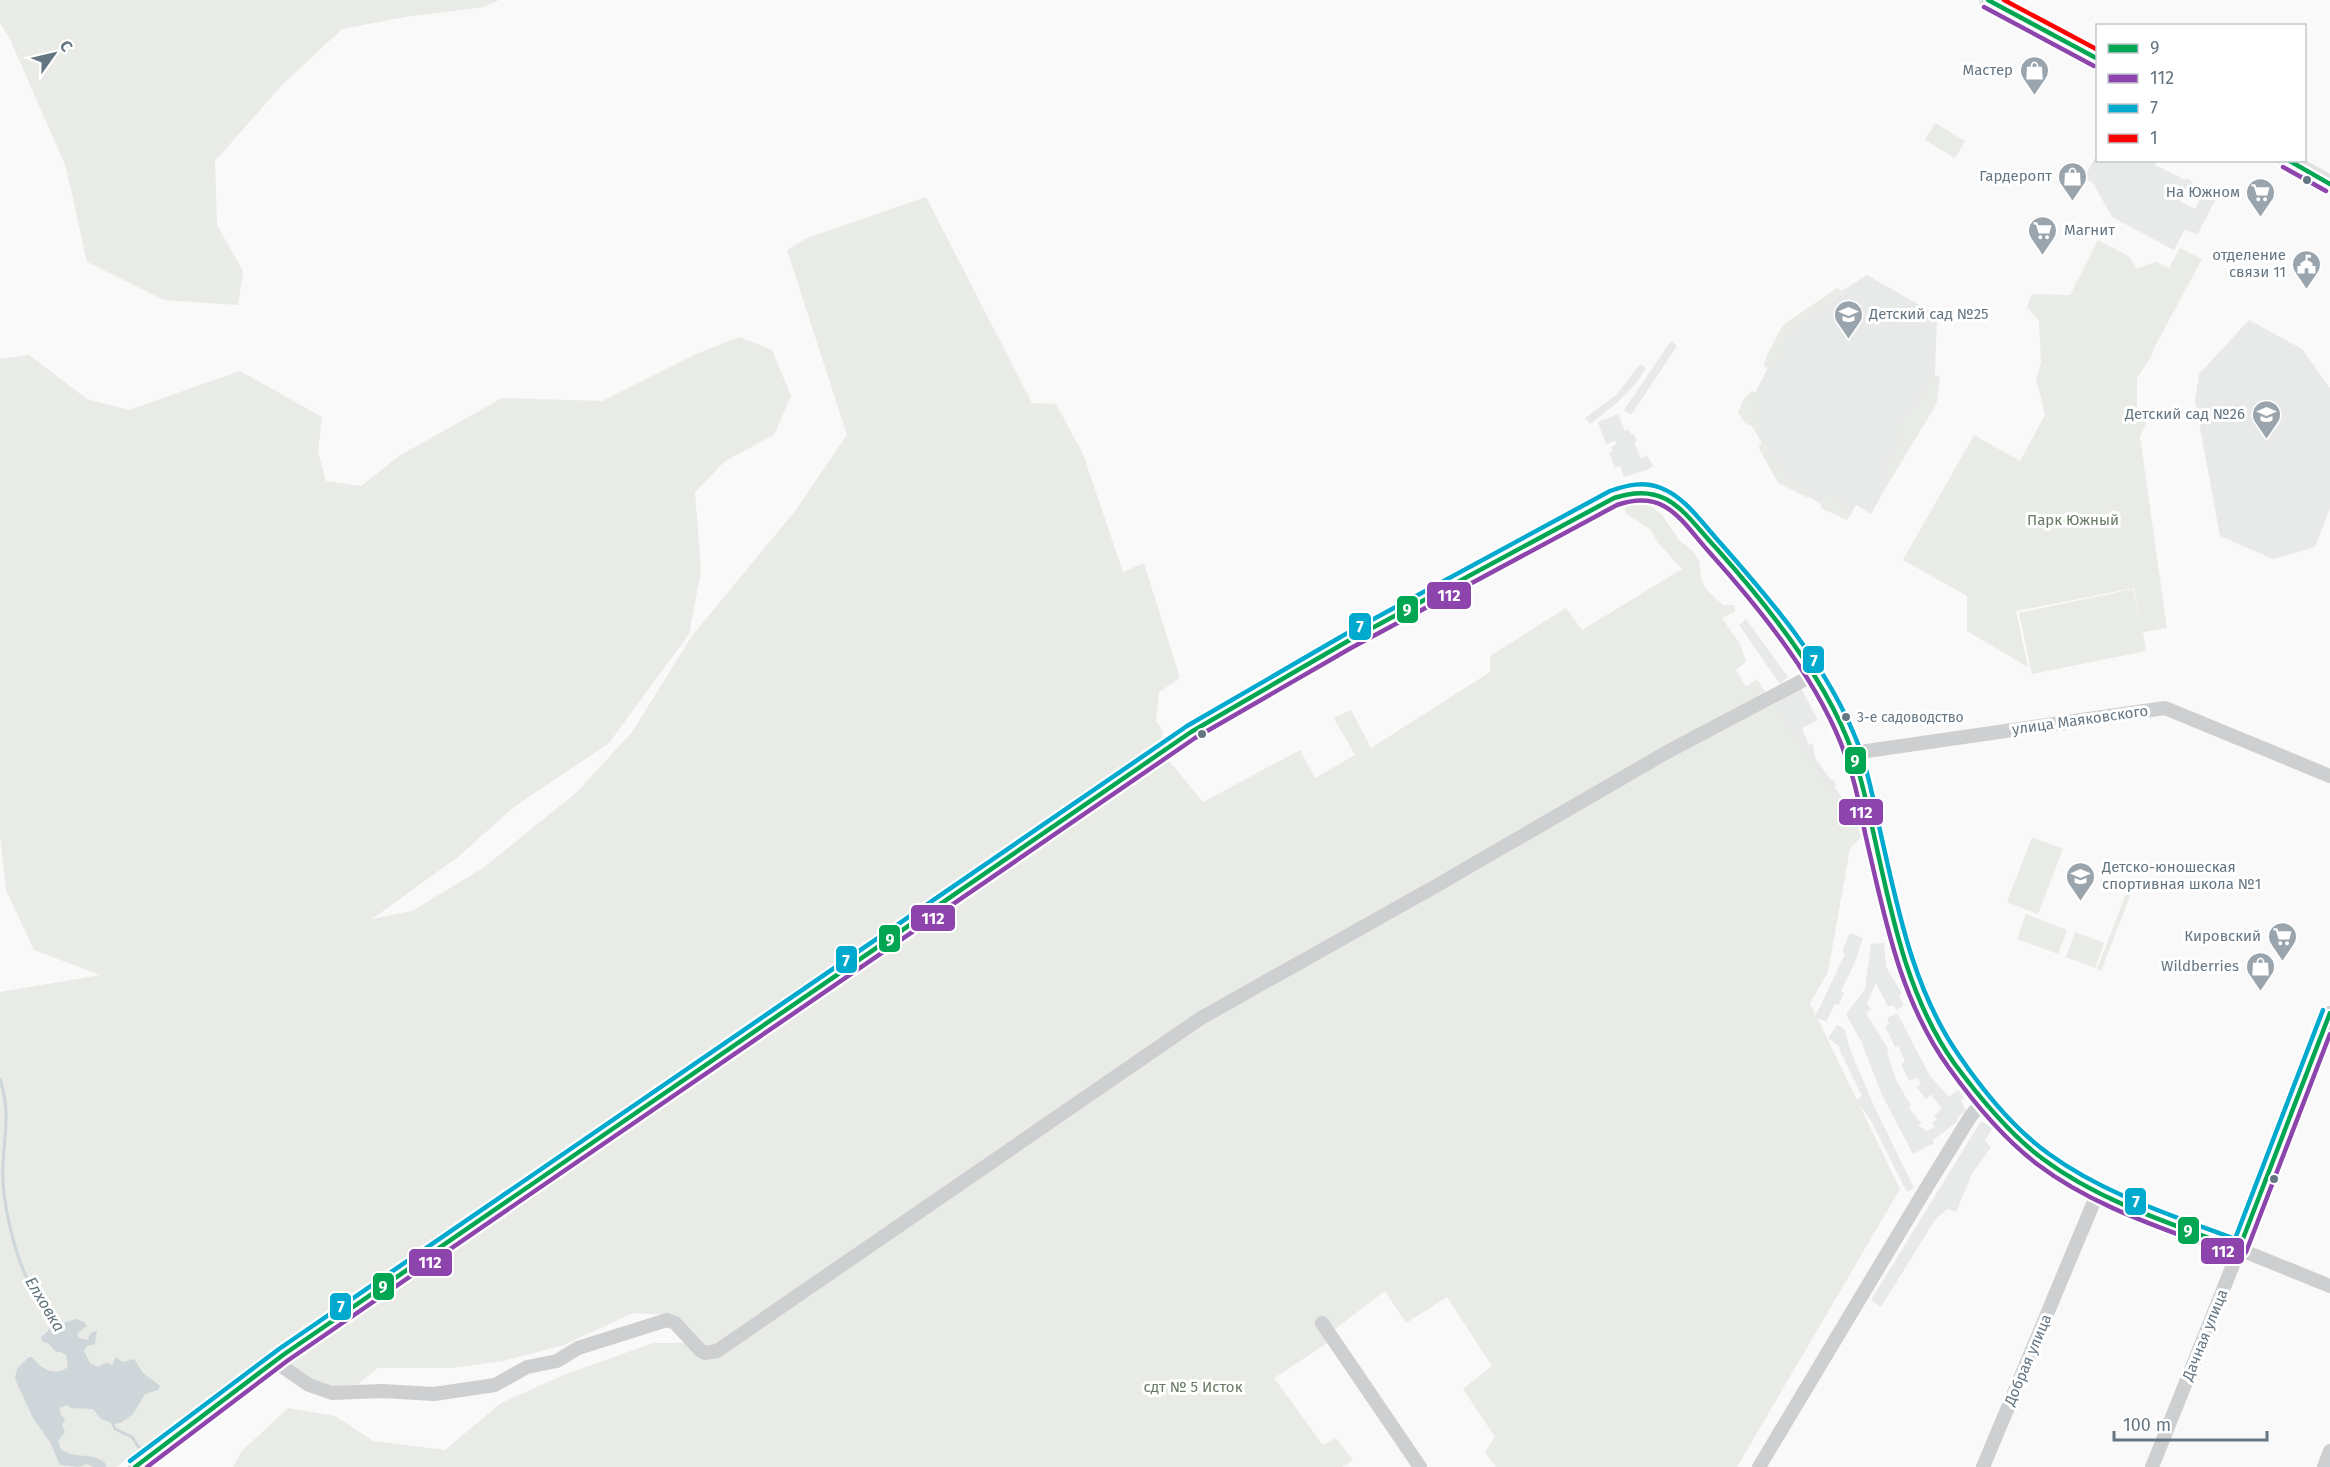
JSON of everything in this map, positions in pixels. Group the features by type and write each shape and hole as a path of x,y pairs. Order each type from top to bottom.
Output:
{"main road":[{"path":"1988,0 2096,58"},
{"path":"2292,162 2330,184"}],"street":[{"path":"135,1467 274,1361 1162,751 1294,671 1627,492 1641,490 1658,494 1683,512 1773,615 1813,675 1837,717 1853,753 1906,963 1942,1044 1984,1100 2042,1158 2098,1192 2330,1286"},
{"path":"274,1361 309,1385 332,1393 382,1391 424,1395 495,1385 527,1366 557,1361 578,1348 667,1320 675,1323 701,1352 717,1351 1201,1018 1425,893 1659,757 1813,675"},
{"name":"улица Маяковского","path":"1853,753 2165,708 2330,776"},
{"name":"Дачная улица","path":"2152,1467 2330,1013"},
{"path":"1759,1467 1925,1190 1970,1117 1984,1100"},
{"name":"Добрая улица","path":"1983,1467 2098,1192"},
{"path":"1322,1323 1420,1467"},
{"path":"2324,1467 2330,1451"}],"shaded area":[{"path":"2096,156 2096,162 2156,162 2155,165 2193,182 2189,188 2187,187 2180,201 2195,209 2202,195 2199,193 2203,186 2218,195 2197,235 2185,229 2174,250 2112,217 2093,183 2084,178"},
{"path":"1867,275 1937,315 1934,402 1871,514 1856,505 1847,520 1783,481 1745,413 1790,324"},
{"name":"Детский сад №26","path":"2249,320 2302,349 2330,388 2330,508 2315,547 2273,559 2220,536 2195,401 2199,374"},
{"path":"1671,341 1677,346 1631,415 1624,410"},
{"path":"1640,364 1646,368 1637,382 1618,402 1590,424 1585,418 1616,395"},
{"path":"1618,414 1625,431 1629,429 1631,434 1634,434 1637,440 1634,442 1641,459 1647,455 1653,466 1624,477 1620,466 1615,468 1609,452 1613,451 1611,447 1616,444 1615,441 1606,444 1598,422"},
{"path":"1746,619 1788,677 1780,684 1739,625"},
{"path":"1801,688 1818,720 1802,728 1809,745 1813,744 1815,758 1831,780 1833,779 1836,784 1834,786 1851,811 1849,813 1859,829 1859,832 1854,834 1806,761 1803,747 1794,742 1773,703"},
{"path":"1850,933 1863,938 1855,962 1841,991 1844,993 1839,1005 1835,1004 1826,1022 1815,1017 1845,954 1842,952"},
{"path":"1884,943 1886,967 1902,994 1899,996 1904,1005 1896,1010 1893,1005 1888,1007 1876,983 1867,1003 1871,1009 1866,1013 1889,1050 1887,1052 1896,1080 1911,1106 1909,1108 1921,1123 1918,1125 1927,1131 1934,1127 1932,1123 1937,1119 1934,1116 1942,1109 1931,1094 1926,1099 1916,1087 1921,1084 1917,1077 1909,1081 1901,1064 1905,1061 1885,1026 1889,1024 1887,1018 1897,1013 1930,1076 1949,1097 1958,1090 1964,1098 1961,1101 1966,1110 1958,1117 1957,1122 1933,1140 1934,1143 1913,1154 1882,1095 1861,1041 1846,1014 1865,989 1871,944"},
{"path":"1837,1025 1844,1028 1851,1052 1875,1108 1914,1188 1907,1192 1871,1121 1856,1100 1862,1096 1839,1046 1828,1038"},
{"path":"1981,1121 1992,1128 1985,1141 1991,1147 1972,1174 1956,1212 1948,1209 1936,1218 1881,1307 1871,1300"},
{"path":"76,1319 87,1326 77,1334 79,1338 87,1340 92,1332 97,1331 95,1344 87,1346 84,1351 90,1363 98,1367 107,1362 112,1365 116,1357 122,1362 134,1359 143,1373 160,1386 158,1390 145,1394 133,1414 115,1424 101,1419 93,1409 71,1408 67,1405 59,1408 65,1419 62,1425 65,1432 58,1441 61,1449 72,1454 100,1459 106,1467 93,1467 87,1464 79,1467 60,1465 50,1442 33,1418 15,1379 17,1369 29,1357 48,1370 58,1371 68,1367 66,1355 56,1352 48,1343 43,1342 41,1337 48,1331 52,1320 63,1323"}],"green space":[{"path":"0,0 499,0 484,7 405,17 342,29 283,84 215,161 217,225 243,271 238,305 164,300 87,262 66,167 9,37 0,23"},
{"path":"1935,123 1965,141 1955,158 1925,140"},
{"name":"сдт № 5 Исток","path":"926,197 1032,403 1056,404 1083,454 1123,572 1144,563 1180,678 1159,692 1156,720 1163,732 1161,741 1166,757 1203,802 1300,750 1315,778 1355,755 1334,718 1351,710 1371,748 1490,672 1490,656 1566,608 1582,630 1682,569 1659,544 1650,529 1626,514 1625,509 1632,502 1644,501 1662,515 1679,540 1693,551 1699,561 1701,578 1706,589 1723,605 1734,605 1735,611 1722,618 1740,644 1746,662 1736,670 1746,687 1757,679 1862,837 1850,848 1828,972 1810,1003 1900,1189 1737,1467 1496,1467 1485,1452 1495,1437 1463,1389 1492,1366 1447,1297 1406,1323 1385,1291 1327,1335 1329,1342 1274,1378 1323,1445 1336,1438 1353,1460 1342,1467 233,1467 242,1451 288,1408 335,1416 373,1441 445,1450 501,1403 566,1374 653,1343 696,1343 673,1315 633,1313 564,1345 503,1361 452,1368 378,1368 353,1388 316,1387 272,1353 116,1467 0,1467 0,992 100,975 34,950 6,890 0,836 0,359 29,355 87,399 129,410 240,371 322,417 318,452 326,481 361,486 399,456 502,398 602,401 696,354 739,337 772,350 791,396 774,435 725,461 695,492 701,571 689,634 609,743 514,807 458,857 372,919 412,911 483,868 576,793 632,732 692,636 795,511 847,435 787,250 807,238"},
{"name":"Парк Южный","path":"2098,240 2130,257 2136,269 2156,262 2169,268 2180,248 2202,259 2151,357 2137,378 2137,410 2146,423 2140,437 2167,628 2143,632 2146,651 2032,674 2019,613 2133,589 2142,629 2134,588 2016,611 2028,667 1967,631 1967,596 1903,560 1974,435 2020,461 2045,415 2036,378 2041,363 2039,321 2027,307 2032,294 2070,295"},
{"path":"1837,288 1843,292 1840,297 1795,326 1786,339 1779,360 1776,359 1771,368 1764,367 1766,357 1783,325"},
{"path":"1935,374 1940,378 1934,408 1891,479 1886,478 1883,473 1899,443 1898,422 1918,403"},
{"path":"1752,391 1758,394 1757,415 1760,430 1745,423 1738,412 1745,397"},
{"path":"1765,442 1785,474 1810,492 1808,498 1778,483 1760,450 1759,445"},
{"path":"1824,495 1833,496 1853,511 1847,520 1821,508 1821,499"},
{"path":"2032,837 2063,849 2038,914 2007,902"},
{"path":"2128,889 2132,891 2101,971 2097,969"},
{"path":"2026,914 2067,930 2058,954 2017,939"},
{"path":"2075,932 2104,943 2095,968 2066,957"}],"waterway":[{"name":"Елховка","path":"0,1079 6,1113 3,1179 10,1225 28,1280 57,1322"},
{"name":"Елховка","path":"111,1420 115,1429 132,1437 144,1455"}],"transit line":[{"name":"9","path":"1988,0 2096,58"},
{"name":"1","path":"2004,0 2096,49"},
{"name":"112","path":"1984,7 2094,66"},
{"name":"9","path":"2292,162 2330,184"},
{"name":"112","path":"2283,167 2326,191"},
{"name":"7","path":"130,1461 279,1349 1187,726 1344,635 1610,491 1629,486 1642,484 1655,486 1669,492 1684,503 1777,609 1831,687 1862,754 1908,946 1943,1031 2000,1109 2049,1154 2092,1181 2115,1192 2235,1239 2323,1010"},
{"name":"9","path":"135,1467 283,1355 1191,732 1348,641 1614,498 1633,494 1648,493 1662,497 1684,513 1756,595 1812,672 1842,727 1856,763 1902,952 1937,1037 1954,1063 2006,1127 2043,1159 2065,1174 2113,1200 2239,1249 2330,1013"},
{"name":"112","path":"147,1467 287,1361 1195,738 1351,648 1617,505 1634,501 1660,504 1681,519 1769,623 1805,675 1835,730 1849,766 1895,955 1917,1014 1949,1068 1969,1094 2001,1131 2037,1164 2060,1180 2108,1206 2185,1237 2236,1256 2242,1256 2246,1252 2330,1034"}],"place":[{"name":"Мастер","path":"2034,96"},
{"name":"Гардеропт","path":"2073,202"},
{"name":"На Южном","path":"2261,218"},
{"name":"Магнит","path":"2043,256"},
{"name":"отделение связи 11","path":"2307,290"},
{"name":"Детский сад №25","path":"1848,340"},
{"name":"Детский сад №26","path":"2266,440"},
{"name":"3-е садоводство","path":"1846,717"},
{"name":"Детско-юношеская спортивная школа №1","path":"2081,902"},
{"name":"Кировский","path":"2282,962"},
{"name":"Wildberries","path":"2260,992"}]}
